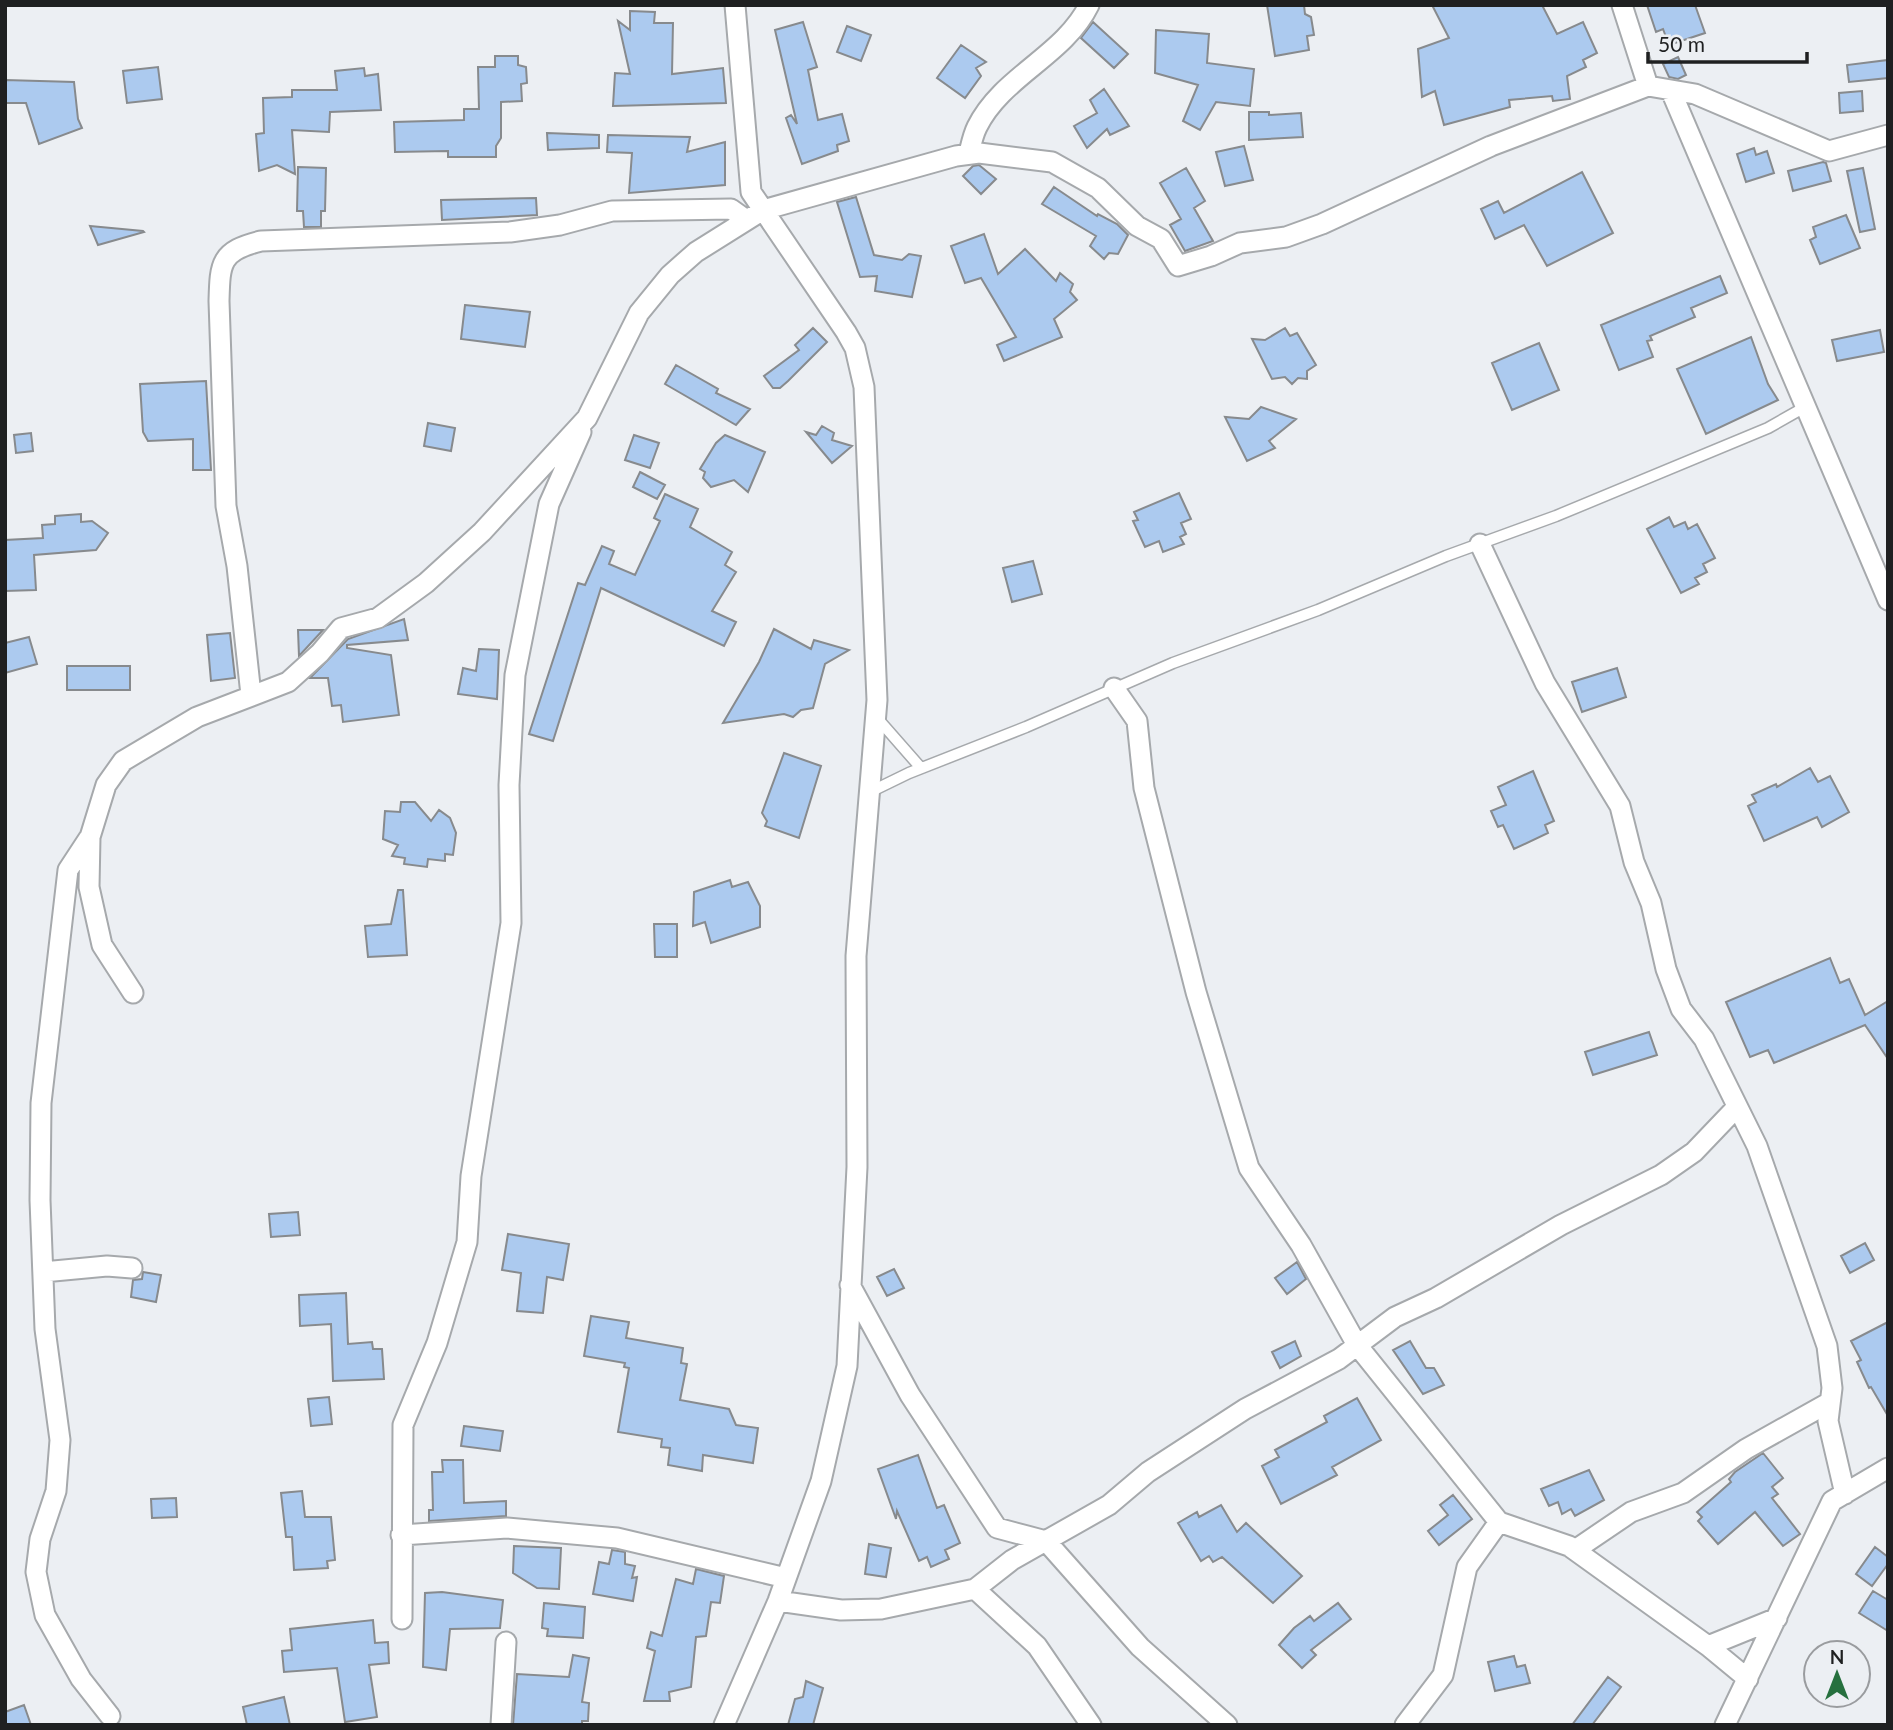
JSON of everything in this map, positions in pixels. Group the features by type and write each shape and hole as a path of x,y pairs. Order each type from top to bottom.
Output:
{"street":[{"path":"724,1725 778,1601 821,1481 843,1391 858,1167 856,956 876,716 870,490 864,387 855,348 830,305 751,192 735,5"},
{"path":"969,153 977,127 993,104 1014,82 1072,32 1089,5"},
{"path":"1622,5 1648,86"},
{"path":"402,1619 402,1425 437,1343 467,1241 471,1176 511,923 509,785 515,675 549,504 587,418 639,313 670,275 696,252 763,210 969,153 1052,162 1098,188 1137,226 1161,239 1178,266 1211,256 1240,243 1286,237 1491,146 1648,86 1695,94 1829,151 1888,135"},
{"path":"1671,91 1888,600"},
{"path":"251,695 237,566 226,506 219,301 223,260 230,252 261,241 510,232 560,225 612,211 731,209 745,219"},
{"path":"133,993 102,945 89,887 90,837 106,785 123,761 197,717 288,682 320,653 341,628 378,618 425,583 482,532 587,418"},
{"path":"1480,544 1545,683 1620,806 1634,862 1651,903 1666,969 1677,999 1704,1039 1757,1146 1828,1346 1832,1388 1828,1421 1845,1494"},
{"path":"1114,688 1137,721 1147,801 1196,992 1249,1168 1301,1245 1357,1345 1499,1522 1575,1550 1708,1646 1748,1679"},
{"path":"90,837 68,870 41,1103 46,1329 60,1440 56,1492 40,1539 36,1572 45,1615 81,1679 110,1716"},
{"path":"778,1601 841,1611 881,1609 975,1588 1012,1560 1109,1505 1148,1472 1245,1409 1339,1359 1395,1317 1447,1292 1561,1225 1661,1175 1694,1152 1737,1107"},
{"path":"43,1272 107,1266 132,1268"},
{"path":"850,1284 911,1395 997,1528 1046,1541 1140,1647 1227,1725"},
{"path":"1575,1550 1631,1512 1683,1493 1746,1449 1830,1402"},
{"path":"1726,1725 1832,1501 1888,1468"},
{"path":"1405,1725 1443,1675 1467,1567 1499,1522"},
{"path":"401,1535 508,1528 617,1538 786,1578"},
{"path":"975,1588 1037,1646 1091,1725"},
{"path":"1708,1646 1777,1618"},
{"path":"501,1725 506,1642"}],"lane":[{"path":"870,793 921,768 1172,663 1318,610 1556,516 1768,428 1805,407"},
{"path":"876,716 921,768"}],"building":[{"path":"1267,5 1304,5 1305,14 1311,17 1314,35 1307,36 1309,50 1275,56"},
{"path":"1432,5 1542,5 1557,34 1583,22 1597,53 1583,60 1586,67 1567,76 1570,99 1553,101 1552,96 1509,100 1510,107 1444,125 1435,91 1422,97 1418,49 1449,38"},
{"path":"1647,5 1695,5 1705,33 1669,45 1663,29 1656,32"},
{"path":"630,11 655,12 654,23 673,23 672,74 723,68 726,103 613,106 615,73 630,74 618,21 630,30"},
{"path":"803,22 817,67 808,70 818,120 842,114 849,141 837,145 838,151 802,164 786,118 791,115 797,124 775,30"},
{"path":"1093,22 1128,54 1114,68 1081,38"},
{"path":"847,26 871,35 861,61 837,52"},
{"path":"1156,30 1209,34 1207,63 1254,69 1250,106 1216,102 1200,130 1183,121 1198,85 1155,73"},
{"path":"961,45 986,62 976,68 981,76 965,98 937,78"},
{"path":"495,56 518,56 518,65 526,67 527,83 521,84 522,101 501,102 501,138 496,146 496,157 448,157 448,151 395,152 394,122 464,120 464,109 479,109 478,67 495,67"},
{"path":"1678,57 1686,75 1678,79 1669,77 1663,64"},
{"path":"1888,60 1888,78 1849,82 1847,65"},
{"path":"158,67 162,99 127,103 123,71"},
{"path":"364,68 365,76 378,74 381,110 330,112 329,132 292,130 295,174 277,165 259,171 256,134 264,133 263,98 292,97 292,90 337,90 335,71"},
{"path":"5,80 74,82 78,119 82,128 39,144 26,103 5,103"},
{"path":"1104,89 1129,126 1110,135 1107,129 1087,148 1074,126 1097,113 1090,100"},
{"path":"1862,91 1863,111 1840,113 1839,93"},
{"path":"1249,112 1269,112 1269,115 1301,113 1303,137 1249,140"},
{"path":"547,133 599,135 599,148 548,150"},
{"path":"608,135 690,137 687,152 725,142 725,185 629,193 632,153 607,152"},
{"path":"1244,146 1253,180 1225,186 1216,152"},
{"path":"1754,148 1756,155 1767,151 1774,173 1746,182 1737,154"},
{"path":"1826,163 1831,181 1793,191 1788,171"},
{"path":"979,165 996,179 981,194 963,176 973,166"},
{"path":"298,167 326,168 325,211 321,211 321,227 304,227 303,211 297,211"},
{"path":"1186,168 1205,201 1194,208 1213,241 1185,251 1170,225 1181,219 1160,183"},
{"path":"1863,168 1875,229 1860,232 1847,171"},
{"path":"1582,172 1613,233 1547,266 1524,225 1495,239 1481,209 1498,201 1504,213"},
{"path":"1054,187 1097,216 1098,214 1117,224 1128,235 1118,254 1109,253 1104,259 1090,246 1096,236 1042,204"},
{"path":"856,197 874,255 902,260 909,254 921,256 912,297 875,291 877,276 860,277 837,202"},
{"path":"536,198 537,215 442,220 441,200"},
{"path":"1846,215 1860,248 1820,264 1810,240 1816,237 1813,227"},
{"path":"90,226 143,231 144,232 98,245"},
{"path":"984,234 998,274 1025,249 1056,281 1060,273 1073,284 1070,292 1077,300 1054,319 1062,337 1004,361 997,345 1016,337 981,278 965,283 951,246"},
{"path":"1720,276 1727,293 1691,308 1695,317 1650,336 1652,340 1647,341 1653,357 1619,370 1601,325"},
{"path":"465,305 530,312 525,347 461,339"},
{"path":"813,328 827,342 780,388 773,388 764,376 799,350 795,345"},
{"path":"1285,328 1290,336 1297,333 1316,365 1307,371 1307,379 1298,378 1292,384 1285,377 1272,379 1252,339 1265,340"},
{"path":"1880,330 1884,352 1837,361 1832,340"},
{"path":"1751,337 1768,384 1778,400 1706,434 1677,369"},
{"path":"1539,343 1559,390 1512,410 1492,363"},
{"path":"676,365 718,389 716,393 750,409 736,425 665,384"},
{"path":"206,381 211,470 193,470 193,439 148,441 143,432 140,384"},
{"path":"1261,407 1296,419 1269,441 1275,448 1247,461 1225,417 1249,419"},
{"path":"428,423 455,428 451,451 424,446"},
{"path":"822,426 834,433 832,440 852,446 832,463 806,432 816,435"},
{"path":"31,433 33,451 16,453 14,435"},
{"path":"634,435 659,443 650,468 625,460"},
{"path":"725,435 765,452 748,492 734,480 711,487 703,478 705,472 700,469 716,443"},
{"path":"640,472 665,485 657,499 633,487"},
{"path":"1179,493 1191,519 1181,523 1186,534 1180,537 1184,544 1163,552 1159,541 1145,547 1133,521 1138,520 1134,512"},
{"path":"665,494 698,509 690,527 732,552 725,565 736,572 712,611 736,622 724,646 601,588 553,741 529,734 578,583 585,585 602,546 614,551 609,564 635,575 660,521 654,518"},
{"path":"81,514 81,522 92,521 108,533 96,550 34,555 36,590 5,591 5,540 43,538 42,525 55,524 55,516"},
{"path":"1669,517 1674,527 1685,522 1688,529 1697,524 1715,558 1703,564 1707,572 1695,578 1699,584 1681,593 1647,529"},
{"path":"1033,561 1042,594 1012,602 1003,568"},
{"path":"404,619 408,640 347,645 347,648 391,655 399,715 343,722 341,705 332,706 328,678 310,678 348,639"},
{"path":"774,629 811,649 814,640 849,650 825,664 813,708 801,710 793,717 784,714 723,723 759,662"},
{"path":"298,630 323,630 299,656"},
{"path":"230,633 235,678 211,681 207,635"},
{"path":"29,637 37,664 5,673 5,643"},
{"path":"479,649 499,650 497,699 458,694 463,668 476,671"},
{"path":"67,666 130,666 130,690 67,690"},
{"path":"1617,668 1626,697 1582,712 1572,682"},
{"path":"784,753 821,766 799,838 765,826 767,821 762,813"},
{"path":"1810,768 1818,782 1830,776 1849,812 1822,827 1817,817 1764,841 1748,806 1756,802 1752,795 1776,784 1777,787"},
{"path":"1533,771 1554,821 1545,825 1548,833 1514,849 1503,825 1498,827 1491,811 1506,805 1498,787"},
{"path":"401,802 415,802 431,821 439,810 450,818 456,833 453,855 445,854 445,861 428,859 427,867 404,864 405,858 392,856 398,845 383,839 385,811 400,812"},
{"path":"730,880 732,887 748,882 760,906 760,927 711,943 705,922 693,926 694,892"},
{"path":"398,890 403,890 407,955 368,957 365,926 391,924"},
{"path":"654,924 677,924 677,957 655,957"},
{"path":"1830,958 1840,983 1849,979 1865,1015 1888,1001 1888,1059 1865,1025 1774,1063 1768,1050 1750,1057 1726,1002"},
{"path":"1649,1032 1657,1055 1593,1075 1585,1052"},
{"path":"298,1212 300,1235 271,1237 269,1214"},
{"path":"508,1234 569,1244 563,1280 547,1277 543,1313 517,1311 521,1273 502,1270"},
{"path":"1865,1243 1874,1260 1850,1273 1841,1256"},
{"path":"1297,1262 1306,1279 1287,1294 1275,1278"},
{"path":"894,1269 904,1288 887,1296 877,1277"},
{"path":"143,1272 161,1275 156,1302 131,1297 133,1280 142,1279"},
{"path":"346,1293 348,1344 372,1342 373,1349 382,1349 384,1379 333,1381 331,1324 300,1326 299,1295"},
{"path":"591,1316 629,1322 626,1338 683,1348 681,1363 687,1364 680,1400 729,1409 736,1425 758,1428 753,1463 703,1455 702,1471 668,1465 670,1448 661,1447 662,1439 618,1432 629,1368 624,1367 625,1363 584,1356"},
{"path":"1888,1322 1888,1416 1871,1387 1869,1388 1857,1362 1861,1360 1851,1341"},
{"path":"1295,1341 1301,1356 1280,1368 1272,1352"},
{"path":"1410,1341 1426,1368 1434,1368 1444,1385 1423,1394 1393,1350"},
{"path":"329,1397 332,1424 311,1426 308,1399"},
{"path":"1357,1398 1381,1440 1332,1467 1337,1475 1281,1504 1262,1466 1279,1457 1275,1450 1327,1422 1324,1416"},
{"path":"464,1426 503,1431 500,1451 461,1446"},
{"path":"1763,1453 1783,1478 1772,1487 1778,1494 1772,1498 1800,1534 1783,1546 1755,1512 1718,1544 1698,1521 1702,1517 1697,1512 1731,1482 1729,1479 1735,1472"},
{"path":"918,1455 937,1508 944,1505 960,1543 945,1550 949,1559 931,1567 927,1557 919,1561 897,1511 896,1519 878,1469"},
{"path":"442,1460 463,1460 464,1503 506,1501 506,1516 429,1521 429,1510 433,1510 432,1472 443,1472"},
{"path":"1589,1470 1604,1500 1575,1516 1571,1509 1562,1514 1558,1502 1549,1506 1541,1489"},
{"path":"302,1491 305,1517 331,1517 335,1560 327,1561 328,1568 294,1570 292,1537 286,1537 281,1493"},
{"path":"1453,1495 1472,1519 1439,1545 1428,1531 1448,1515 1440,1505"},
{"path":"176,1498 177,1517 152,1518 151,1499"},
{"path":"1221,1505 1237,1532 1246,1523 1302,1576 1273,1603 1222,1557 1213,1562 1209,1556 1201,1561 1178,1523 1197,1512 1199,1517"},
{"path":"869,1544 891,1548 886,1577 865,1574"},
{"path":"514,1546 561,1548 559,1589 537,1588 513,1573"},
{"path":"1875,1547 1888,1557 1888,1564 1872,1586 1856,1574"},
{"path":"612,1550 625,1552 625,1564 635,1566 632,1578 637,1577 633,1601 593,1594 599,1562 609,1564"},
{"path":"696,1569 724,1576 720,1603 711,1602 706,1636 696,1637 691,1687 669,1692 670,1701 644,1701 655,1651 647,1648 651,1632 662,1636 676,1579 693,1584"},
{"path":"1873,1591 1888,1600 1888,1631 1859,1613"},
{"path":"442,1592 503,1600 500,1628 450,1629 446,1670 423,1667 425,1593"},
{"path":"544,1603 585,1607 583,1638 547,1636 548,1629 542,1628"},
{"path":"1338,1603 1351,1619 1311,1650 1316,1655 1302,1668 1279,1645 1294,1628 1310,1616 1314,1621"},
{"path":"373,1620 375,1643 388,1642 389,1663 369,1665 377,1717 345,1722 337,1668 284,1672 282,1651 292,1650 290,1629"},
{"path":"573,1655 589,1658 582,1702 589,1703 588,1721 582,1721 582,1725 513,1725 517,1674 569,1677"},
{"path":"1514,1656 1517,1667 1525,1665 1530,1683 1495,1691 1488,1662"},
{"path":"1608,1677 1621,1687 1592,1725 1572,1725"},
{"path":"806,1681 823,1688 813,1725 788,1725 795,1699 803,1697"},
{"path":"284,1697 290,1725 247,1725 243,1707"},
{"path":"24,1705 31,1725 5,1725 5,1712"}]}
